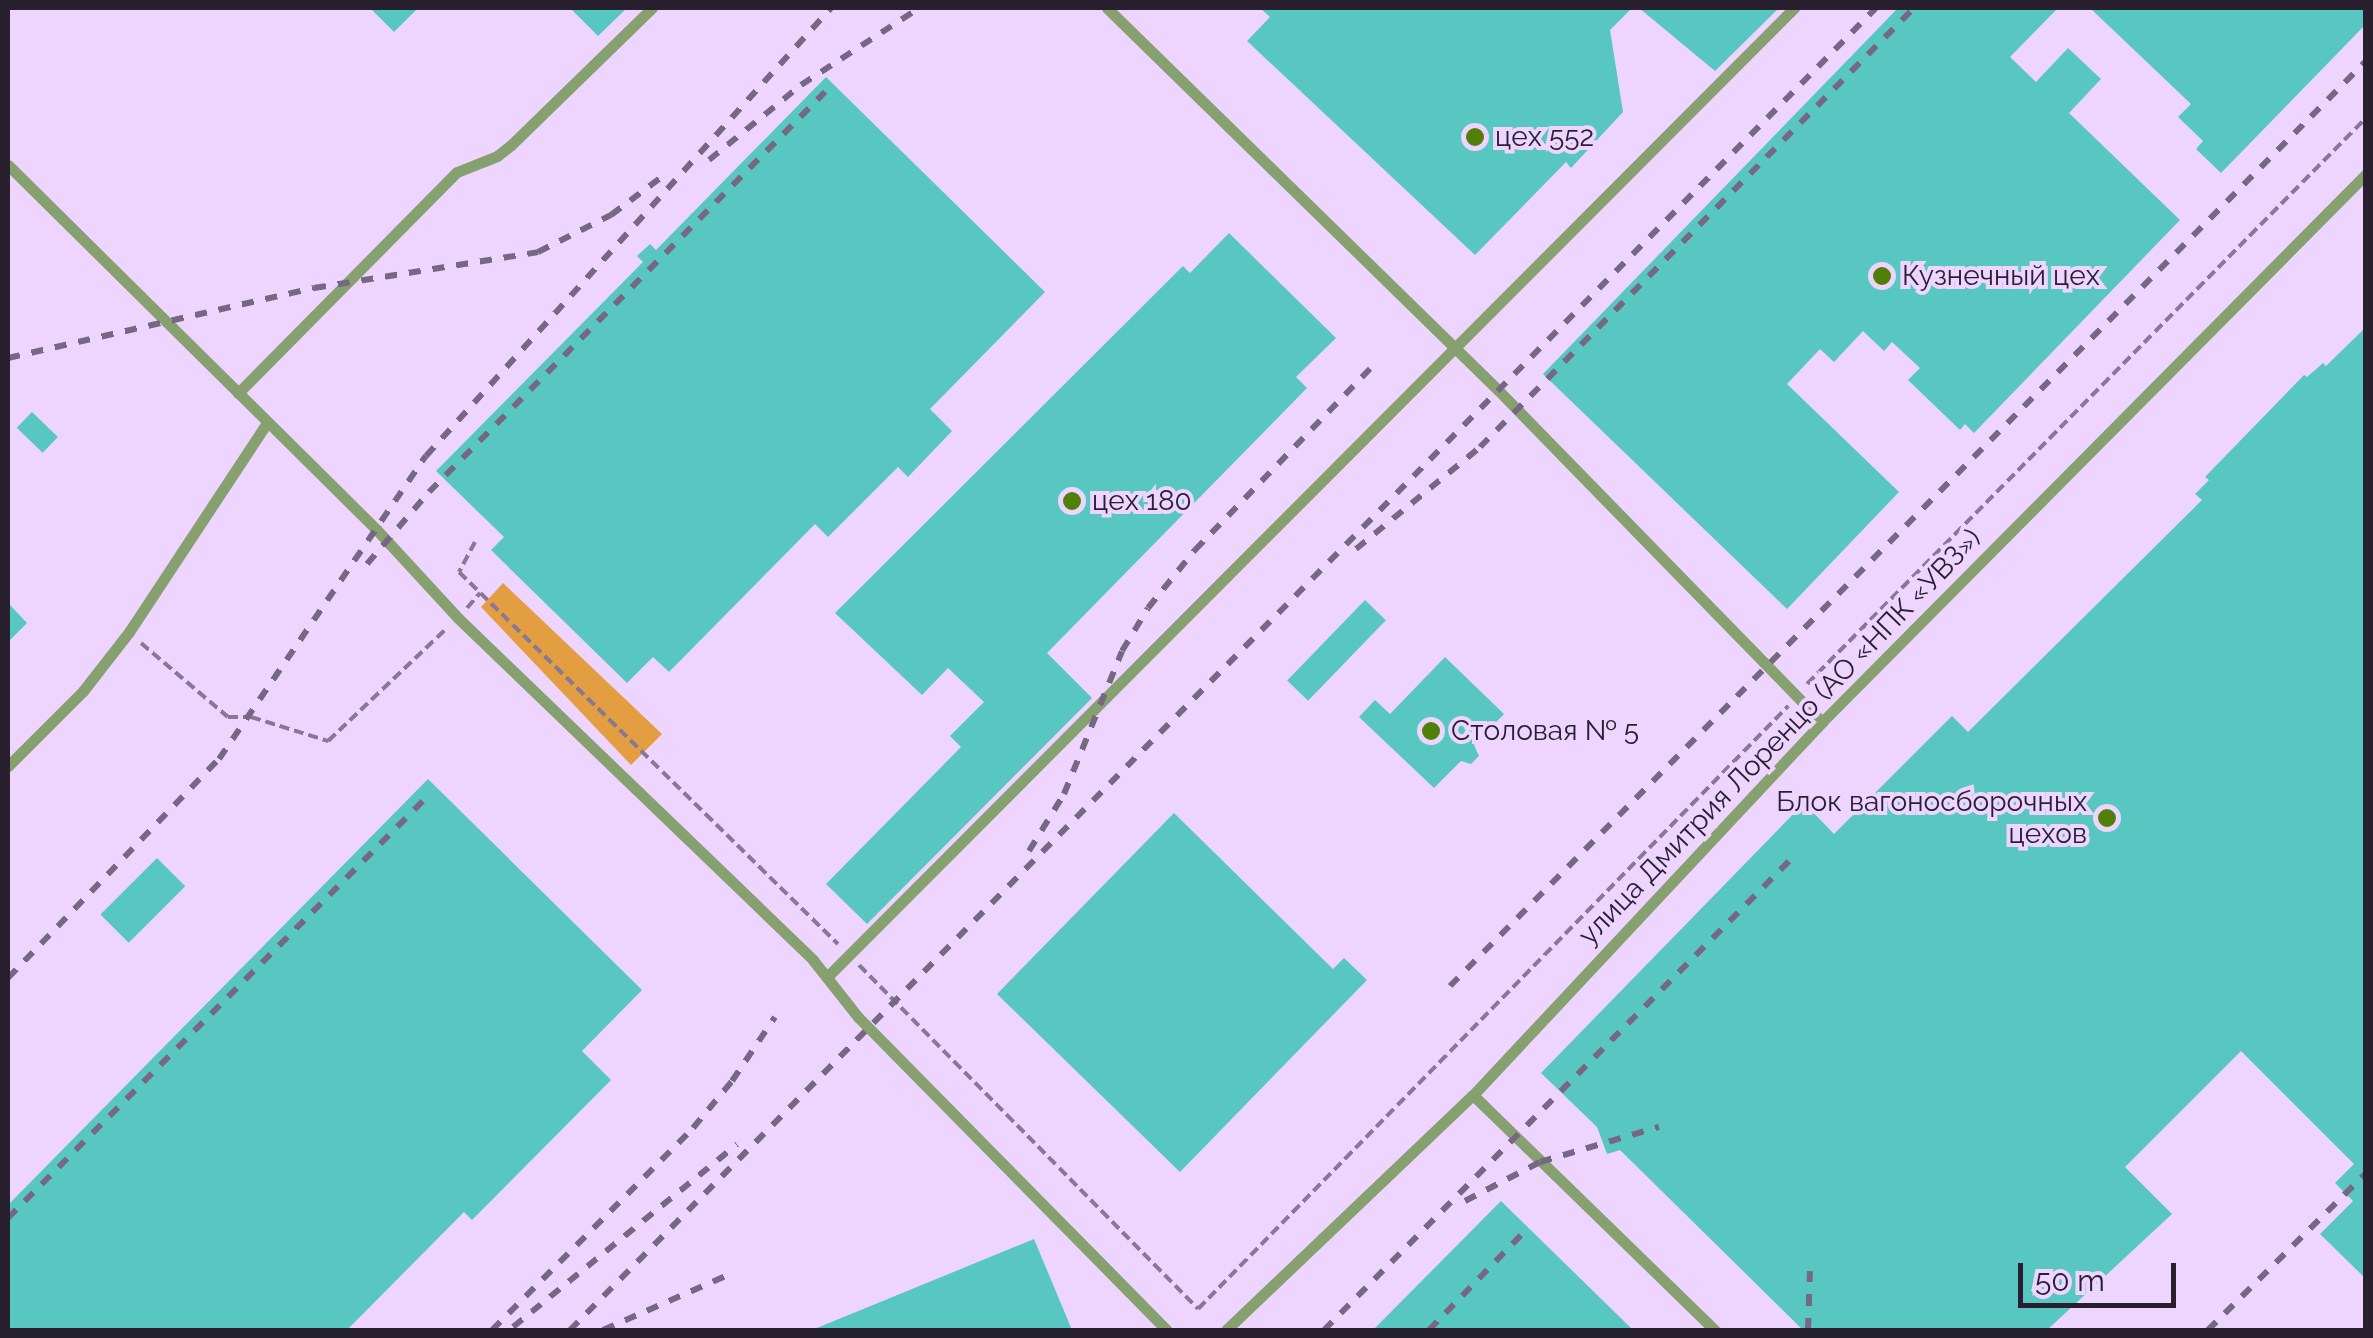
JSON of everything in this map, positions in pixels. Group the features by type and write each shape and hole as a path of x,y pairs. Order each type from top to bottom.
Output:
{"lane":[{"path":"238,393 458,172 497,156 511,145 652,8"},
{"path":"1107,8 1452,348 1822,722"},
{"path":"827,977 1794,8"},
{"path":"8,165 388,540 458,618 827,977 869,1029 1167,1330"},
{"name":"улица Дмитрия Лоренцо (АО «НПК «УВЗ»)","path":"1226,1330 1473,1095 1822,722 2366,174"},
{"path":"8,766 84,692 268,422"},
{"path":"1473,1095 1715,1330"}],"path":[{"path":"474,542 459,572 850,955 1198,1308 2366,118"},
{"path":"128,632 228,717 252,716 328,740 480,593"}],"shaded area":[{"path":"503,583 662,734 631,765 481,607"}],"building":[{"path":"370,8 418,8 394,32"},
{"path":"570,8 627,8 598,36"},
{"name":"цех 552","path":"1260,8 1632,8 1610,30 1623,112 1571,168 1566,162 1475,255 1247,41 1270,17"},
{"path":"1639,8 1779,8 1715,71"},
{"name":"Кузнечный цех","path":"1898,8 2058,8 2010,57 2036,82 2068,48 2101,79 2069,113 2180,220 1974,433 1965,424 1960,430 1908,380 1920,368 1892,342 1884,351 1863,331 1834,362 1820,349 1787,384 1899,492 1787,609 1543,374"},
{"path":"2090,8 2366,8 2366,24 2221,173 2196,149 2203,141 2178,117 2191,104"},
{"path":"826,77 1045,292 930,409 952,431 908,477 898,467 828,537 815,524 669,672 653,657 627,683 491,550 504,537 436,471 643,262 637,256 650,244 656,250"},
{"name":"цех 180","path":"1229,233 1336,338 1296,377 1307,388 1047,653 1092,698 867,924 826,884 961,747 950,736 984,702 948,668 922,695 835,613 1183,266 1190,273"},
{"name":"Блок вагоносборочных цехов","path":"2366,327 2366,1279 2320,1234 2353,1201 2335,1183 2354,1164 2241,1051 2125,1167 2172,1214 2047,1330 1803,1330 1620,1150 1607,1154 1597,1127 1541,1073 1804,803 1834,834 1952,716 1968,732 2202,500 2195,494 2209,480 2205,477 2304,375 2307,377 2323,363 2326,366"},
{"path":"32,412 58,437 43,453 17,428"},
{"path":"1365,600 1386,620 1308,701 1287,681"},
{"path":"8,603 27,623 8,642"},
{"name":"Столовая № 5","path":"1445,657 1504,714 1474,745 1479,756 1471,764 1461,761 1434,788 1359,717 1375,700 1390,714"},
{"path":"428,779 642,990 582,1051 611,1080 472,1220 464,1212 347,1330 8,1330 8,1205"},
{"path":"1174,813 1333,969 1344,958 1367,980 1180,1172 997,994"},
{"path":"157,858 185,886 129,943 100,915"},
{"path":"1501,1201 1633,1330 1373,1330"},
{"path":"1034,1239 1072,1330 812,1330"}],"railway":[{"path":"8,978 219,759 426,456 831,8"},
{"path":"709,160 801,85 919,8"},
{"path":"570,1330 1876,8"},
{"path":"1356,549 1480,447 1914,8"},
{"path":"1450,986 2366,61"},
{"path":"367,564 429,492 825,92"},
{"path":"8,358 314,288 538,252 611,215 668,172"},
{"path":"1029,851 1064,794 1122,651 1148,608 1195,550 1370,369"},
{"path":"8,1218 427,797"},
{"path":"1324,1330 1794,856"},
{"path":"492,1330 693,1128 732,1081 775,1017"},
{"path":"1465,1201 1540,1162 1659,1127"},
{"path":"513,1327 737,1144"},
{"path":"2208,1330 2366,1173"},
{"path":"1429,1330 1523,1233"},
{"path":"1808,1330 1810,1271"},
{"path":"603,1330 730,1274"}],"place":[{"name":"цех 552","path":"1475,137"},
{"name":"Кузнечный цех","path":"1882,276"},
{"name":"цех 180","path":"1072,501"},
{"name":"Столовая № 5","path":"1431,731"},
{"name":"Блок вагоносборочных цехов","path":"2107,818"}]}
